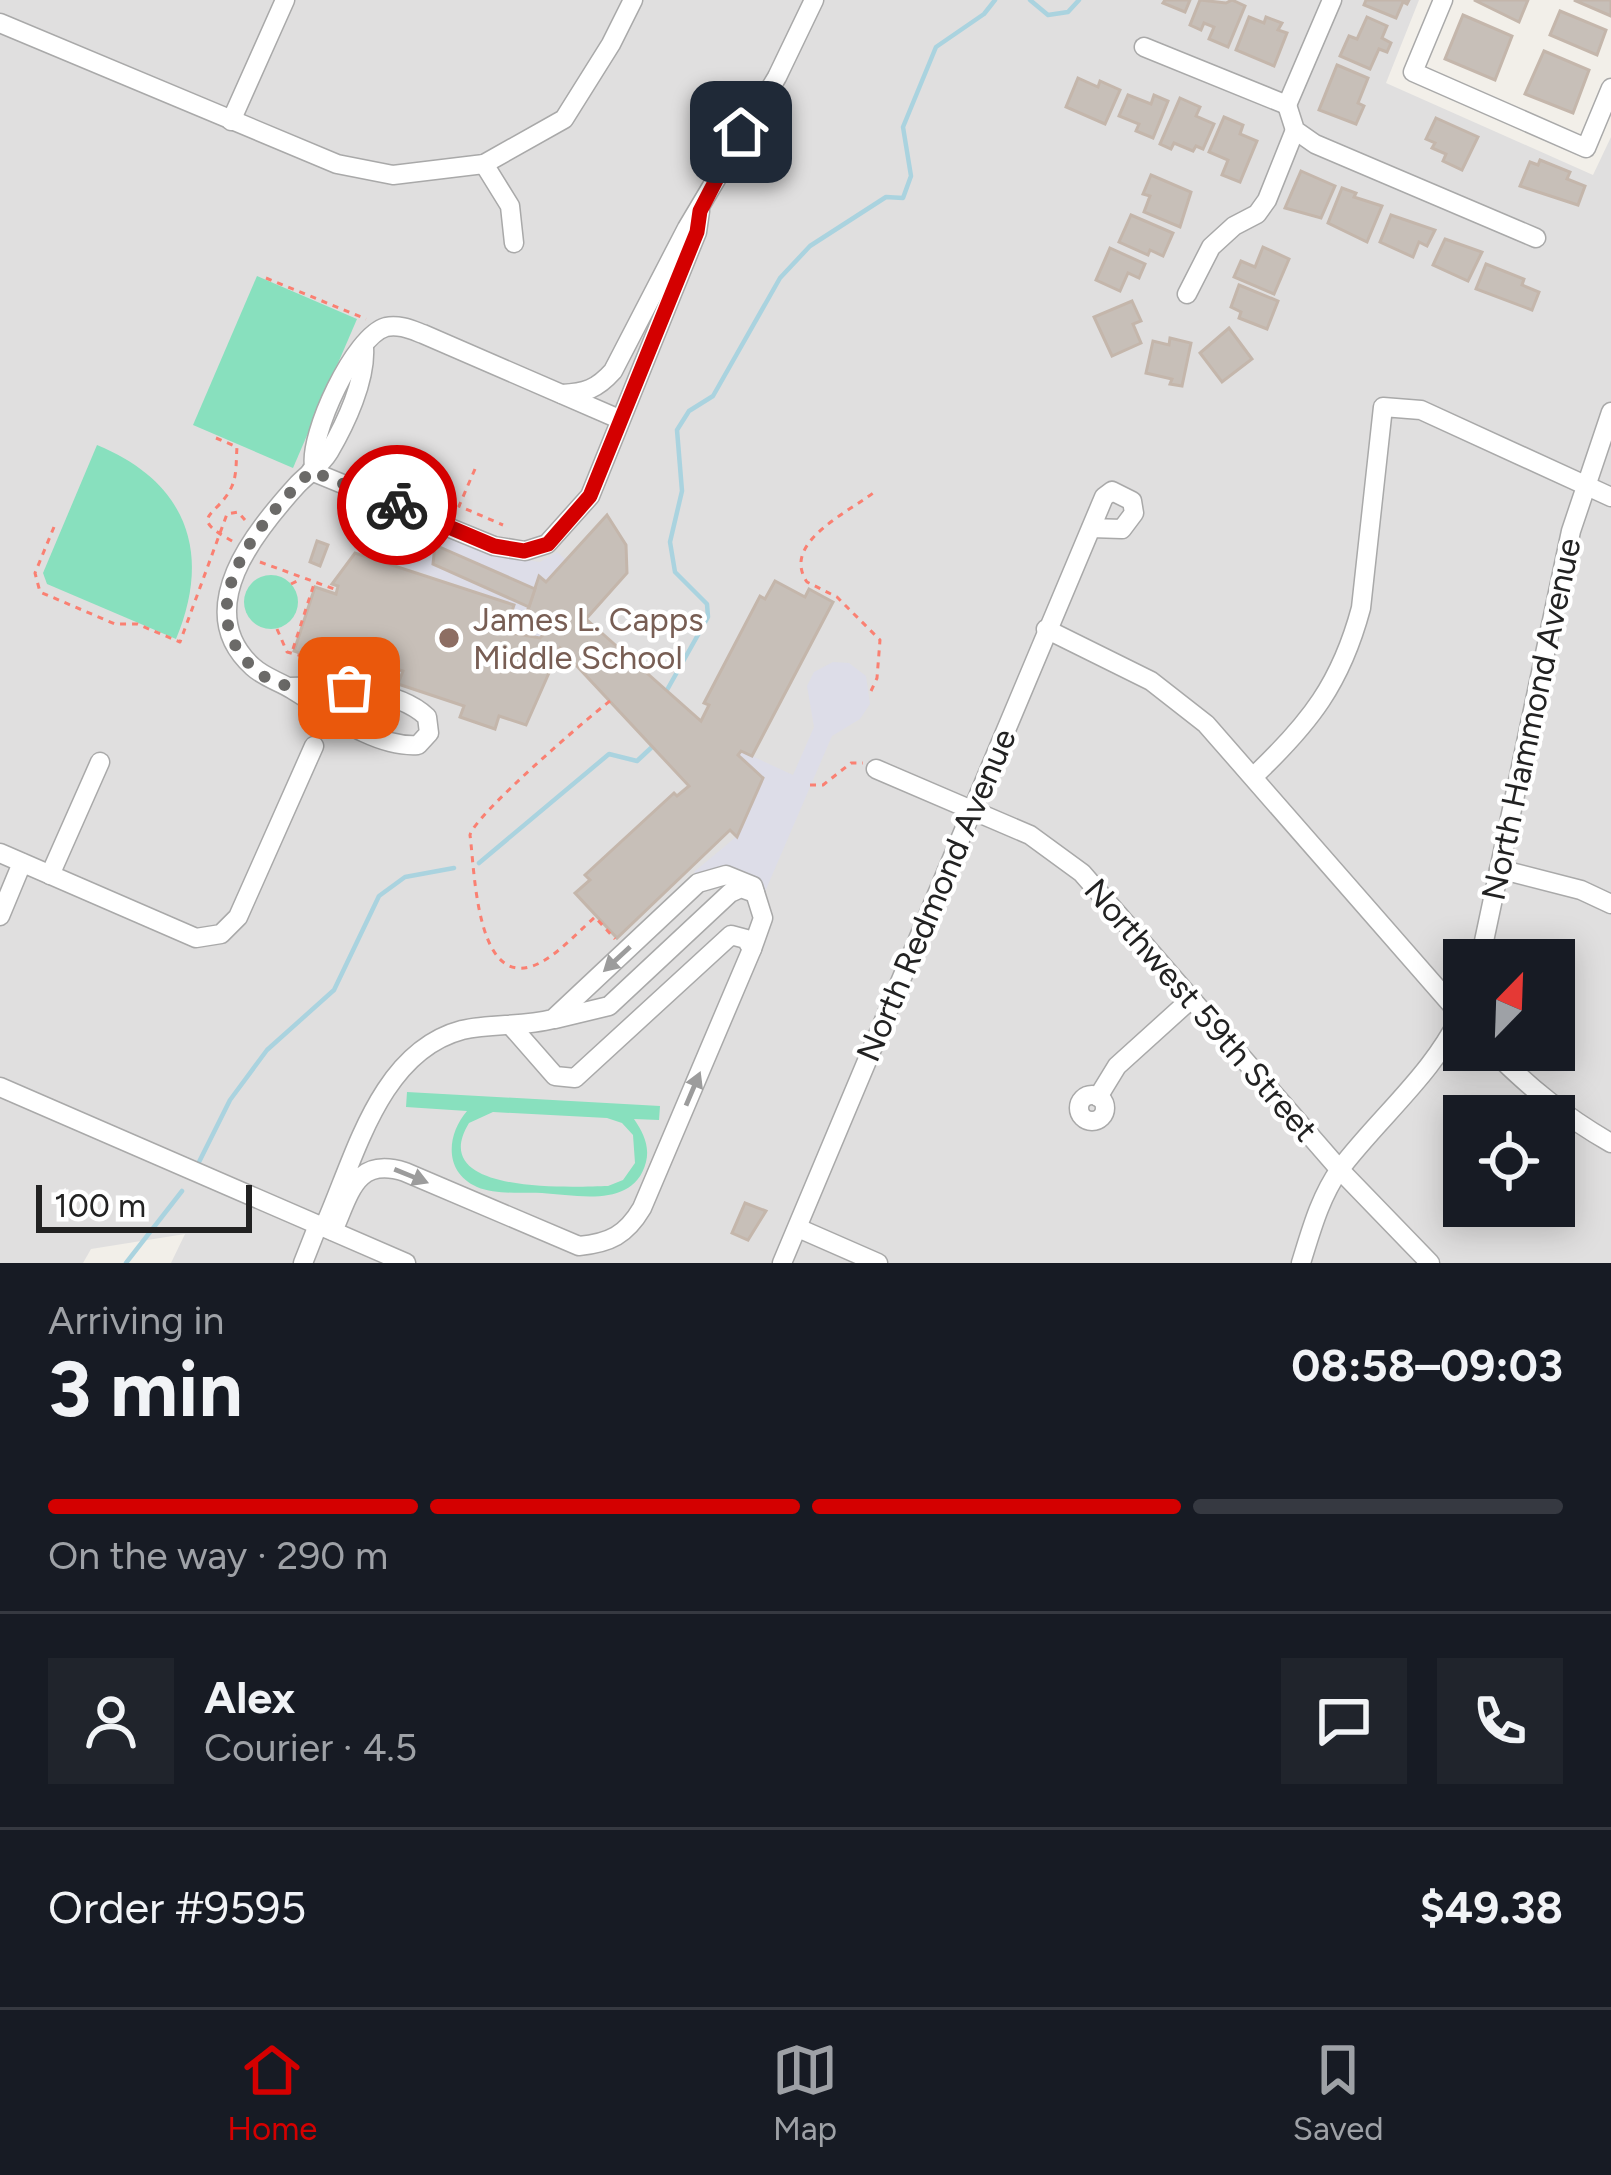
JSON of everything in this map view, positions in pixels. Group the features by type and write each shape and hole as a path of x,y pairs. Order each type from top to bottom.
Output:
{"street":[{"path":"231,121 285,0"},
{"path":"0,23 337,164 393,175 484,164 564,119 633,0"},
{"path":"562,394 584,393 613,371 687,228 785,62 814,0"},
{"path":"1332,0 1287,105 1295,130 1315,144 1536,238"},
{"path":"1443,0 1413,72 1586,148 1611,88"},
{"path":"1144,47 1287,105"},
{"path":"1187,294 1210,247 1257,214 1267,200 1295,130"},
{"path":"484,164 509,206 514,243"},
{"path":"312,469 494,546 537,549 556,536 590,496 697,232 700,211"},
{"path":"289,687 349,688 391,699 411,706 430,724 424,741 410,746 370,734 265,677 237,649 227,624 226,597 240,560 327,456 366,368 364,348 375,332 392,326 408,328 619,419"},
{"path":"1254,776 1312,716 1330,690 1353,636 1361,608 1383,407 1421,410 1611,496"},
{"name":"North Hammond Avenue","path":"1484,939 1560,579 1611,412"},
{"name":"North Redmond Avenue","path":"782,1263 1091,528"},
{"path":"1046,629 1151,681 1206,724 1443,991"},
{"path":"0,854 196,938 220,934 238,917 314,746"},
{"path":"50,875 100,762"},
{"name":"Northwest 59th Street","path":"876,769 1030,835 1082,873 1340,1170 1430,1263"},
{"path":"0,916 22,863"},
{"path":"1499,869 1581,890 1611,904"},
{"path":"303,1263 358,1179 381,1166 579,1246 603,1244 619,1236 642,1208 752,949 763,918 753,886 736,877 717,875 698,883 553,1019"},
{"path":"325,1228 384,1091 408,1060 458,1031 512,1027 609,1006 735,890 747,888 759,896"},
{"path":"512,1027 555,1076 575,1078 731,935 746,939 752,949"},
{"path":"1098,1097 1117,1066 1190,1000"},
{"path":"1301,1263 1324,1197 1340,1170 1416,1084 1443,1044"},
{"path":"1513,1071 1572,1121 1611,1143"},
{"path":"0,1087 406,1263"},
{"path":"798,1228 878,1263"}],"path":[{"path":"266,278 362,319 385,316 392,326"},
{"path":"216,438 237,447 232,486 207,516 209,527 240,546"},
{"path":"475,469 459,506 503,525"},
{"path":"872,691 881,652 875,631 837,597 807,582 799,563 805,544 877,490"},
{"path":"54,527 35,572 40,592 115,624 137,624 180,642 230,512 241,514 244,526"},
{"path":"256,560 337,590"},
{"path":"266,566 266,576"},
{"path":"291,584 303,579"},
{"path":"292,653 315,583"},
{"path":"277,629 287,652 356,670"},
{"path":"354,678 360,658 400,672 391,699"},
{"path":"610,701 479,817 470,835 485,938 497,958 518,967 538,964 595,917 621,944"},
{"path":"811,785 823,785 854,762 876,769"}],"shaded area":[{"path":"0,0 1419,0 1386,83 1593,175 1611,137 1611,1263 171,1263 185,1234 91,1249 83,1263 0,1263"},
{"path":"373,504 495,555 540,562 557,552 566,560 528,612 546,632 540,638 505,632 514,604 358,551"},
{"path":"833,662 849,663 866,676 870,704 860,719 832,736 764,894 698,877 694,872 737,836 763,779 738,755 741,751 793,775 814,727 807,686 814,672"}],"green space":[{"path":"257,276 357,319 293,468 193,425"},
{"path":"97,445 152,478 183,522 192,577 176,639 47,584 43,573"},
{"path":"271,575 290,583 298,602 290,621 271,629 252,621 244,602 252,583"},
{"path":"407,1092 660,1106 659,1120 634,1119 647,1150 640,1177 630,1187 603,1196 477,1187 458,1172 452,1152 455,1130 467,1111 406,1107","holes":["493,1112 607,1118 622,1123 633,1135 635,1163 623,1180 608,1186 508,1182 484,1175 467,1163 461,1146 469,1123"]}],"building":[{"path":"1190,0 1185,12 1163,3"},
{"path":"1200,0 1232,0 1245,6 1228,47 1209,39 1214,27 1204,23 1201,30 1190,25"},
{"path":"1366,0 1409,0 1403,2 1396,18 1364,5"},
{"path":"1474,0 1528,0 1519,22"},
{"path":"1574,0 1611,0 1611,16"},
{"path":"1560,11 1606,30 1597,55 1550,35"},
{"path":"1463,15 1512,36 1495,80 1445,59"},
{"path":"1249,17 1282,23 1278,30 1287,33 1274,66 1236,50"},
{"path":"1367,17 1387,26 1382,38 1391,43 1387,52 1379,49 1370,69 1340,56 1349,36 1357,39"},
{"path":"1544,51 1589,70 1573,113 1525,94"},
{"path":"1337,65 1368,78 1356,124 1319,110"},
{"path":"1078,78 1120,90 1105,124 1066,107"},
{"path":"1128,95 1151,104 1154,95 1168,101 1153,138 1136,131 1139,124 1119,116"},
{"path":"1180,98 1200,107 1196,116 1214,124 1203,149 1196,146 1193,151 1174,143 1171,149 1160,144"},
{"path":"1224,117 1243,125 1240,134 1257,141 1240,182 1222,175 1228,160 1209,152"},
{"path":"1436,118 1478,137 1462,170 1443,161 1446,154 1426,139"},
{"path":"1540,160 1570,172 1567,179 1585,186 1578,205 1520,186 1530,162 1538,165"},
{"path":"1301,171 1335,186 1321,218 1285,208"},
{"path":"1151,175 1191,192 1180,227 1144,212 1150,196 1143,194"},
{"path":"1342,188 1382,206 1367,242 1328,223"},
{"path":"1131,215 1173,233 1163,256 1119,242"},
{"path":"1391,215 1435,230 1427,246 1419,242 1413,257 1380,242"},
{"path":"1445,239 1482,252 1468,281 1433,265"},
{"path":"1263,247 1289,259 1274,294 1234,277 1241,261 1255,267"},
{"path":"1110,248 1145,264 1139,278 1128,273 1120,291 1096,280"},
{"path":"1486,264 1524,279 1522,285 1539,292 1532,310 1476,289"},
{"path":"1239,285 1278,301 1267,329 1239,318 1241,312 1231,307"},
{"path":"1132,301 1141,321 1133,324 1141,343 1112,356 1094,317"},
{"path":"1229,328 1252,359 1222,382 1200,353"},
{"path":"1170,338 1191,343 1182,386 1146,373 1153,341 1169,345"},
{"path":"607,515 626,545 627,573 586,619 701,721 709,705 704,703 760,596 765,599 775,581 805,597 809,589 833,602 752,756 741,751 738,755 763,778 737,837 730,830 617,938 575,893 590,880 585,875 674,793 677,796 689,786 560,648 526,725 499,716 495,729 460,717 464,706 398,684 403,671 356,657 353,667 336,665 294,651 315,587 336,594 338,586 332,584 355,553 514,605 505,632 540,638 546,632 527,612 539,576 546,582"},
{"path":"317,541 328,545 320,566 310,562"},
{"path":"435,545 535,589 529,607 433,564"},
{"path":"745,1203 766,1211 748,1240 732,1233"}],"waterway":[{"path":"667,690 708,617 707,604 675,572 670,542 682,491 677,430 689,411 713,396 780,278 810,246 886,197 903,198 911,176 903,127 936,47 984,14 995,0"},
{"path":"1030,0 1048,15 1068,12 1079,0"},
{"path":"479,863 609,754 637,761 652,747"},
{"path":"198,1164 230,1100 267,1050 334,990 379,896 405,877 454,868"},
{"path":"126,1263 182,1191"}],"way so far":[{"path":"349,688 289,687 254,668 237,649 227,624 229,584 246,552 311,471 397,505"}],"place":[{"name":"James L. Capps Middle School","path":"449,638"}],"route":[{"path":"397,505 509,550 537,549 556,536 593,489 697,232 700,211 741,132"}]}
